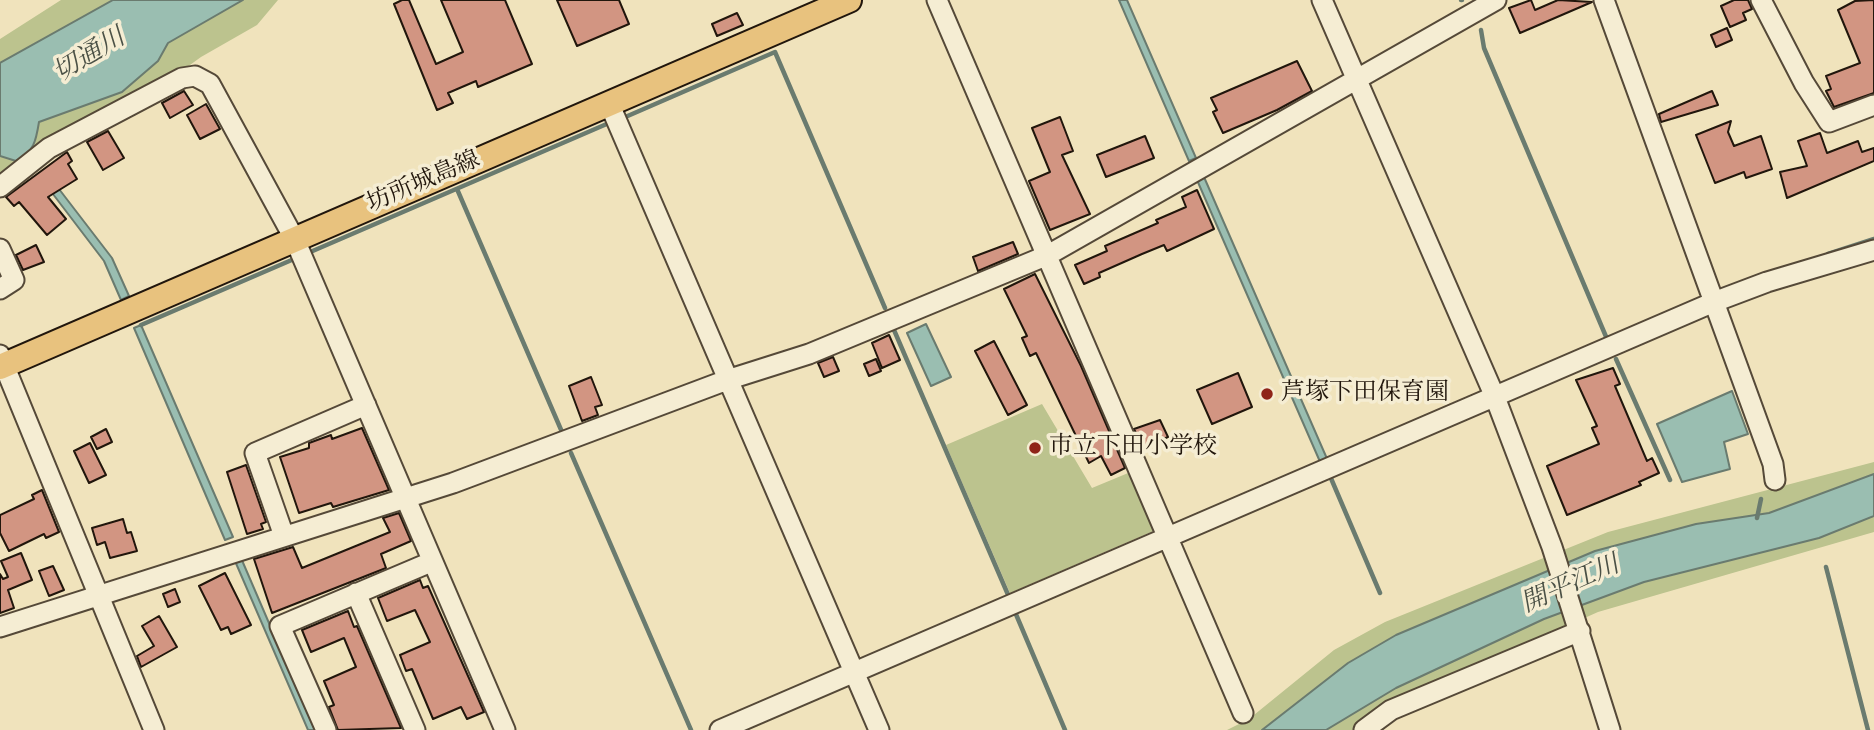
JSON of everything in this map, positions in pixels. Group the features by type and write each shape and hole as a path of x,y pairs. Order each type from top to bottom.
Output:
{"main road":[{"name":"坊所城島線","path":"2,362 295,240 849,0"}],"street":[{"path":"937,0 1170,537 1242,713"},
{"path":"1322,0 1495,397 1554,553 1610,730"},
{"path":"0,627 406,498 560,444 727,380 809,354 1048,254 1496,0"},
{"path":"1604,0 1773,464 1775,480"},
{"path":"1761,0 1804,83 1829,122 1874,105"},
{"path":"0,187 49,148 182,78 195,76 210,84 295,240 505,730"},
{"path":"609,103 879,730"},
{"path":"0,249 14,280 0,289"},
{"path":"720,730 1714,302 1767,282 1874,250"},
{"path":"2,362 154,730"},
{"path":"284,537 255,453 366,405"},
{"path":"326,730 280,626 431,562"},
{"path":"356,593 415,730"},
{"path":"1364,730 1391,710 1579,627"}],"green space":[{"path":"61,0 113,0 0,63 0,39"},
{"path":"243,0 278,0 257,25 201,57 165,83 0,175 0,156 16,161 35,144 39,122 122,92 158,61 168,43"},
{"path":"1042,404 1092,488 1133,471 1158,529 1010,593 946,445"},
{"path":"1874,462 1874,474 1769,513 1696,524 1595,551 1396,635 1348,663 1262,730 1227,730 1249,719 1334,650 1385,622 1608,532"},
{"path":"1874,516 1874,532 1598,612 1387,706 1355,730 1326,730 1396,688 1544,619 1644,582 1819,538"}],"water":[{"name":"切通川","path":"113,0 243,0 168,43 158,61 122,92 39,122 33,145 22,158 16,161 0,156 0,63"},
{"path":"1119,0 1127,0 1196,158 1189,161"},
{"path":"49,176 112,258 129,296 121,300 104,261 43,181"},
{"path":"1204,177 1328,461 1321,464 1197,180"},
{"path":"926,324 951,377 931,386 907,333"},
{"path":"141,325 233,537 225,540 134,328"},
{"path":"1732,391 1748,434 1724,442 1730,469 1682,482 1657,424"},
{"name":"開平江川","path":"1874,474 1874,516 1819,538 1644,582 1544,619 1396,688 1326,730 1262,730 1348,663 1396,635 1595,551 1696,524 1769,513"},
{"path":"241,558 315,730 308,730 235,561"}],"building":[{"path":"409,0 436,64 463,52 441,0 505,0 532,64 478,87 476,81 448,93 453,103 437,110 394,4"},
{"path":"557,0 619,0 629,24 577,46"},
{"path":"1531,0 1535,10 1558,0 1592,2 1520,33 1509,8"},
{"path":"1734,0 1748,0 1752,9 1743,13 1746,20 1730,27 1721,6"},
{"path":"1874,0 1874,93 1834,107 1826,91 1831,89 1826,76 1860,63 1838,10 1855,1"},
{"path":"737,13 743,25 717,36 712,24"},
{"path":"1727,28 1732,40 1716,47 1711,35"},
{"path":"1297,61 1312,91 1277,110 1223,133 1213,112 1217,110 1211,98"},
{"path":"184,91 193,105 170,118 162,103"},
{"path":"1712,91 1718,105 1661,122 1659,114"},
{"path":"206,104 220,129 200,139 187,115"},
{"path":"1060,117 1073,151 1062,155 1090,214 1050,230 1029,181 1050,172 1032,128"},
{"path":"1731,121 1728,132 1734,146 1761,136 1772,169 1746,178 1744,172 1715,183 1696,135"},
{"path":"108,131 124,158 103,170 87,142"},
{"path":"1820,133 1827,153 1858,141 1862,152 1874,148 1874,161 1787,198 1780,172 1807,166 1798,141"},
{"path":"1145,136 1154,158 1106,177 1097,155"},
{"path":"67,152 72,161 68,164 77,179 48,197 66,219 47,235 19,202 14,206 6,197"},
{"path":"1197,190 1214,229 1167,251 1164,245 1142,254 1099,273 1100,277 1084,284 1075,265 1107,251 1105,246 1158,223 1156,220 1186,207 1182,197"},
{"path":"1013,242 1018,254 978,271 973,257"},
{"path":"36,245 44,262 23,270 16,255"},
{"path":"1035,274 1081,366 1125,468 1111,475 1101,456 1089,463 1036,353 1030,356 1022,338 1027,336 1004,289"},
{"path":"889,335 900,360 882,368 872,343"},
{"path":"994,341 1027,405 1008,415 975,351"},
{"path":"833,357 839,371 824,377 818,363"},
{"path":"876,359 881,371 869,376 864,364"},
{"path":"1613,368 1620,384 1615,386 1647,461 1652,458 1659,473 1639,482 1641,485 1567,515 1547,466 1599,444 1592,428 1597,426 1576,380"},
{"path":"1238,373 1252,407 1212,424 1197,390"},
{"path":"591,377 602,405 595,407 598,415 582,421 569,386"},
{"path":"1160,420 1168,437 1143,448 1134,429"},
{"path":"362,428 389,490 333,507 331,503 299,513 280,457 309,448 309,443 331,435 332,439"},
{"path":"106,429 112,442 97,449 91,437"},
{"path":"90,443 106,475 89,483 74,451"},
{"path":"246,465 266,522 261,524 263,529 247,534 227,472"},
{"path":"42,490 59,532 46,538 44,534 9,551 0,533 0,515 34,499 32,495"},
{"path":"399,513 411,541 381,554 386,568 272,613 254,559 293,547 302,568 390,532 383,518"},
{"path":"123,519 127,533 131,532 137,551 110,558 105,542 97,545 92,528"},
{"path":"21,553 32,580 8,590 14,608 0,613 0,574 3,579 8,577 1,561"},
{"path":"53,566 64,590 49,596 39,571"},
{"path":"225,573 251,625 231,634 228,627 221,630 199,586"},
{"path":"420,580 423,588 428,586 484,712 467,719 461,707 433,719 412,669 406,671 400,655 430,642 415,610 387,621 378,598"},
{"path":"175,589 180,602 168,607 163,594"},
{"path":"348,611 401,728 338,730 329,707 334,705 324,681 356,667 344,638 311,652 302,630"},
{"path":"159,616 177,647 141,667 137,656 154,646 142,626"}],"waterway":[{"path":"1481,30 1484,48 1607,339"},
{"path":"623,118 775,52 885,308"},
{"path":"308,253 609,123"},
{"path":"457,189 562,432"},
{"path":"1828,254 1874,239"},
{"path":"141,325 294,259"},
{"path":"894,330 1009,597"},
{"path":"1616,359 1670,480"},
{"path":"571,453 691,730"},
{"path":"1330,476 1380,593"},
{"path":"1757,518 1761,499"},
{"path":"1826,567 1868,730"},
{"path":"1015,612 1065,730"}],"place":[{"name":"芦塚下田保育園","path":"1267,394"},
{"name":"市立下田小学校","path":"1035,448"}]}
